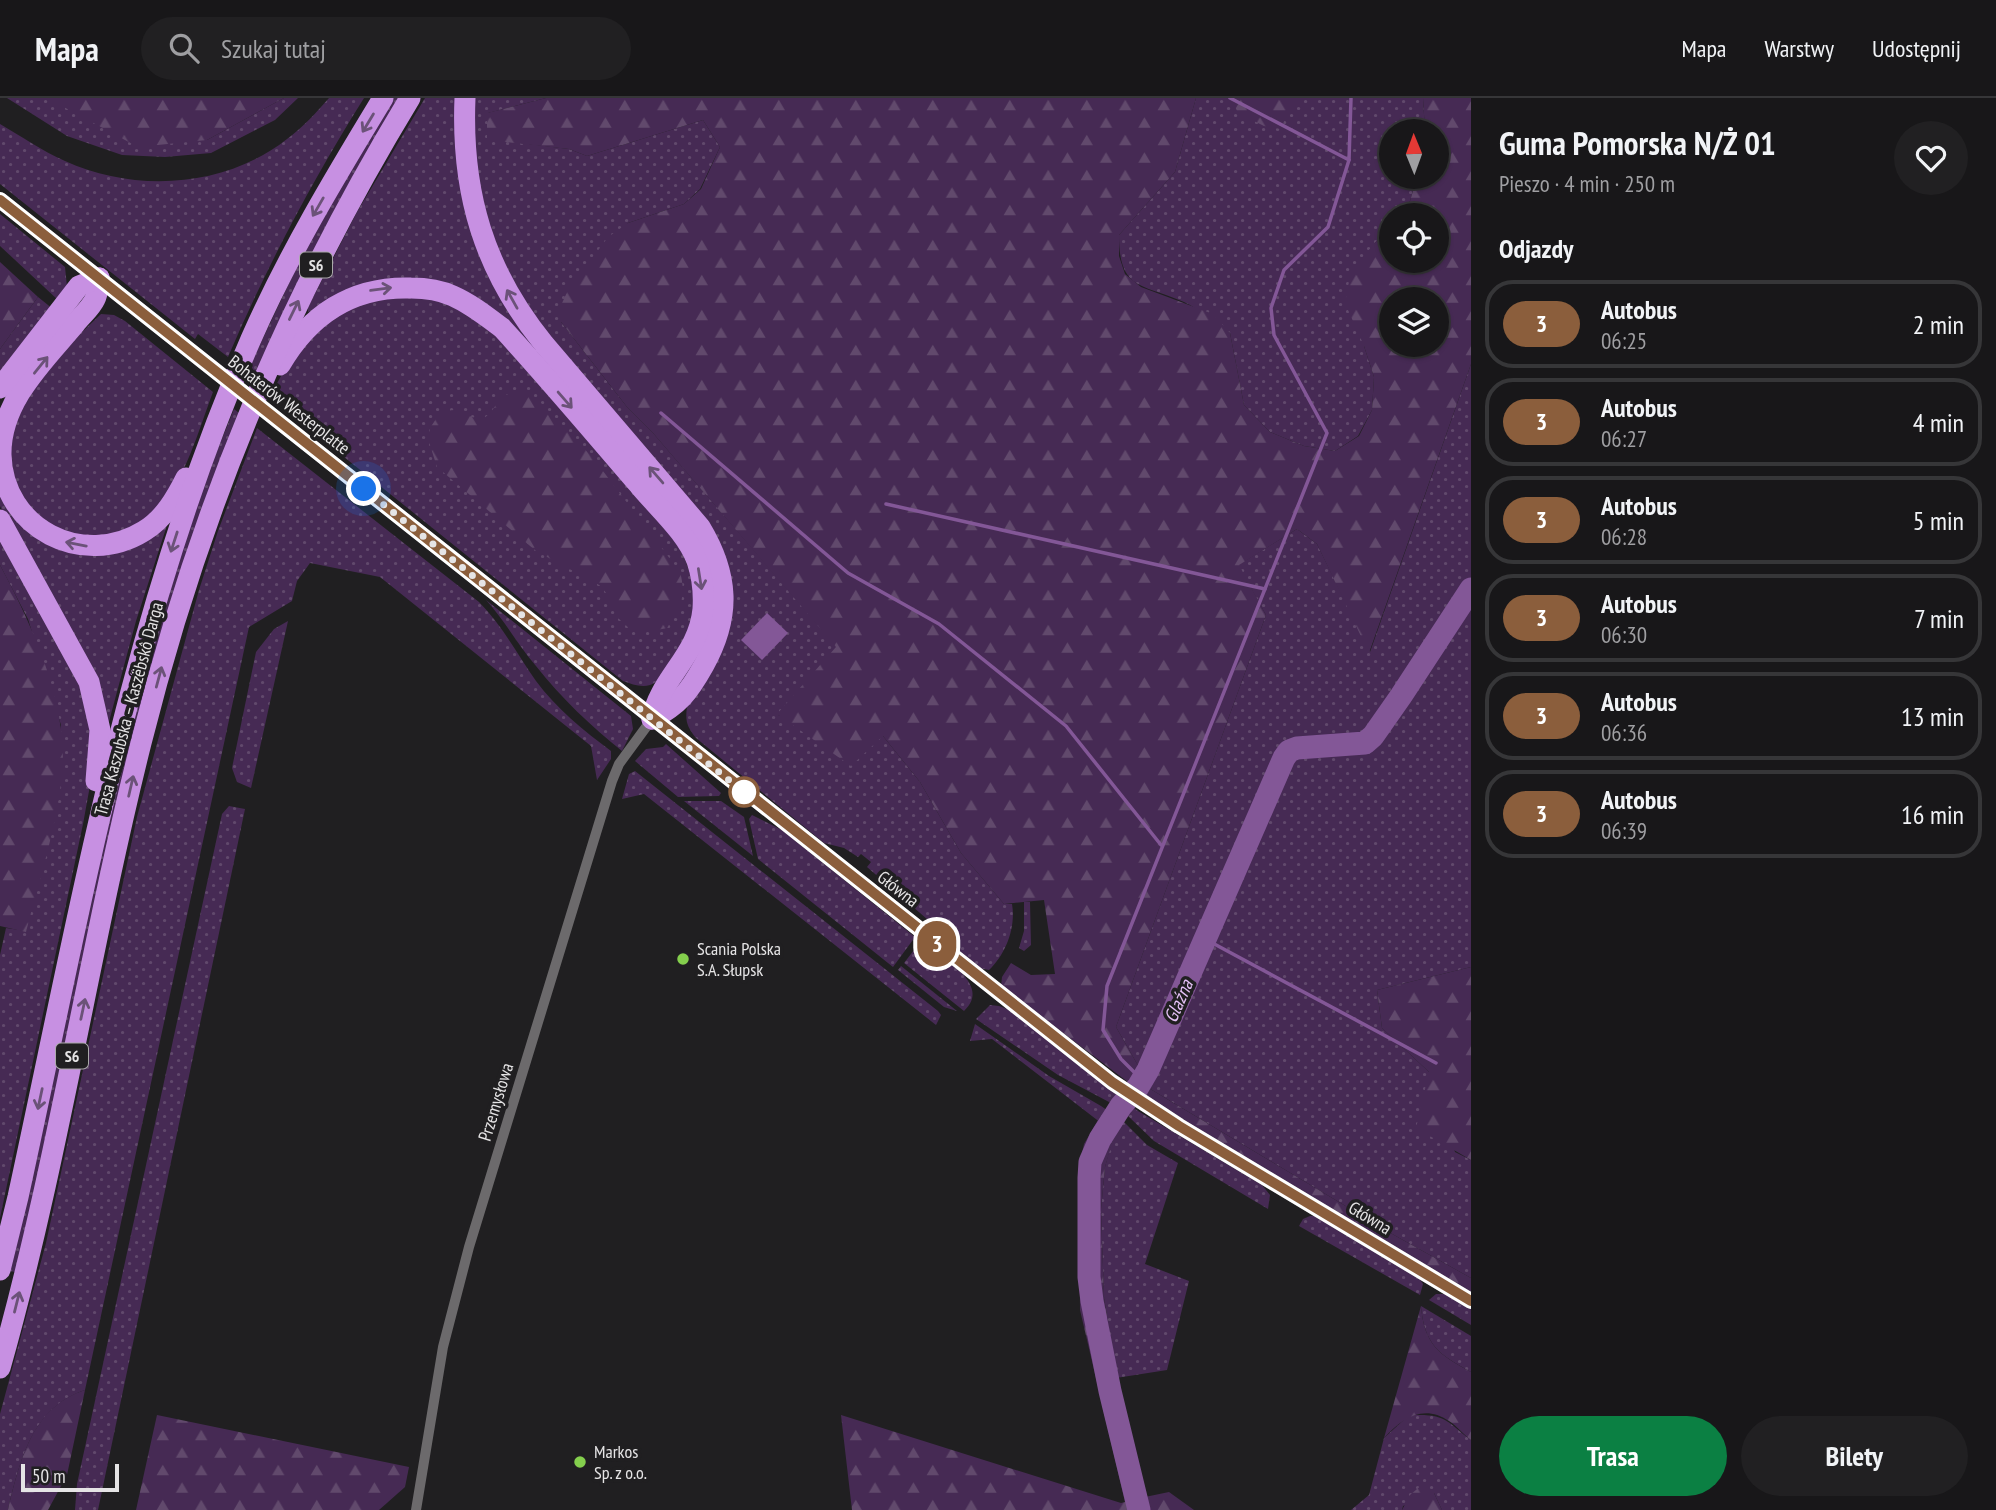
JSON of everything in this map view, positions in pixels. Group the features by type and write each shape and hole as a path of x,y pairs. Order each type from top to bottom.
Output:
{"highway":[{"name":"Trasa Kaszubska – Kaszëbskô Darga","path":"0,1270 118,738 150,616 181,521 222,408 251,338 294,247 383,98"},
{"name":"Trasa Kaszubska – Kaszëbskô Darga","path":"0,1368 41,1200 141,743 204,527 237,440 317,262 410,98"},
{"path":"465,98 464,140 471,197 486,248 520,315 700,527 718,561 724,598 723,614 712,649 690,688 672,708 652,719"},
{"path":"99,278 95,299 31,377 6,421 1,456 10,495 19,510 37,527 57,540 86,546 105,546 144,531 161,517 177,496 222,408"},
{"path":"0,388 79,286 99,278"},
{"path":"237,440 286,355 303,332 337,304 370,290 394,287 426,288 452,295 480,312 502,328 533,362 679,533 697,561 702,584 703,609 698,632 690,651 654,706 652,719"},
{"path":"0,520 89,682 97,711 100,747 84,888"}],"main road":[{"name":"Bohaterów Westerplatte","path":"0,200 652,719"},
{"name":"Główna","path":"652,719 1120,1088 1471,1301"}],"street":[{"name":"Przemysłowa","path":"416,1510 443,1347 469,1247 612,781 619,764 652,719"}],"green space":[{"path":"7,98 52,98 207,140 284,98 298,98 275,120 211,153 165,157 122,155 67,136"},
{"path":"47,98 284,98 207,140 138,147"},
{"path":"329,98 364,98 291,225 228,357 198,334 195,339 0,184 0,124 56,157 92,171 120,178 179,180 236,168 263,155 298,130"},
{"path":"390,98 400,98 359,165 322,235 255,378 247,372 308,243"},
{"path":"425,98 459,98 474,242 691,526 708,640 672,698 706,629 683,527 447,287 308,312 308,307 357,212"},
{"path":"474,98 546,98 488,113 487,139 569,149 587,156 703,120 720,147 700,189 684,204 628,223 561,322 627,407 653,433 837,647 778,715 883,736 920,782 961,853 1004,904 1012,904 1008,940 989,970 978,968 931,932 935,926 867,867 871,862 861,854 858,857 844,848 824,843 696,738 687,724 687,707 730,609 543,334 494,245 475,177"},
{"path":"546,98 1196,98 1175,172 1119,235 1119,256 1125,274 1141,287 1213,314 1230,333 1244,405 1270,432 1304,446 1335,451 1359,436 1372,410 1374,377 1345,303 1351,271 1379,238 1379,273 1449,273 1449,203 1408,203 1414,189 1449,189 1449,119 1424,119 1423,98 1471,98 1471,364 1369,653 1317,544 1297,529 1239,565 1266,615 1116,1027 1152,1090 1471,1278 1471,1295 1157,1104 1001,986 1002,977 1011,963 1031,975 1055,974 1044,900 1004,904 961,853 920,782 883,736 851,766 777,714 836,647 653,433 627,407 561,322 559,310 567,292 608,237 628,223 684,204 701,189 720,147 703,120 587,156 569,149 487,140 487,113"},
{"path":"1196,98 1423,98 1424,119 1379,119 1379,189 1414,189 1408,203 1379,203 1379,238 1375,243 1364,346 1374,377 1372,410 1358,436 1335,451 1304,446 1270,432 1244,405 1230,333 1190,305 1145,287 1128,276 1120,253 1119,235 1175,172"},
{"path":"1231,98 1305,98 1290,106 1281,129 1264,126 1238,113"},
{"path":"0,214 65,267 67,287 58,300 0,246"},
{"path":"0,262 38,297 0,349"},
{"path":"38,297 53,309 0,375 0,349"},
{"path":"423,297 452,305 469,314 511,349 678,543 694,594 693,620 671,665 657,681 643,686 623,681 298,420 301,416 272,392 293,355 316,328 368,300"},
{"path":"101,314 114,315 125,321 213,392 190,455 166,500 136,526 113,534 90,536 68,532 47,523 30,508 18,488 10,443 22,407 38,380 76,329 82,332"},
{"path":"1471,364 1471,967 1377,990 1382,1028 1429,1072 1455,1152 1471,1160 1471,1278 1152,1090 1116,1027 1266,615 1238,565 1297,529 1317,544 1370,652"},
{"path":"518,391 538,400 593,458 680,572 683,589 681,602 667,628 647,632 631,630 618,618 611,600 601,586 536,551 437,467 428,439 430,428 438,416 452,410 481,420 504,396"},
{"path":"234,409 239,413 201,510 16,1272 8,1271 123,749 194,508"},
{"path":"257,428 479,602 552,701 611,751 611,759 597,780 591,746 380,577 310,563 297,581 292,601 249,627 85,1390 52,1409 41,1423 24,1455 8,1510 0,1510 0,1414 46,1243 137,817 199,590"},
{"path":"0,487 84,553 169,519 136,621 107,729 0,506"},
{"path":"0,537 78,680 91,723 91,780 0,1218 0,955 6,928 26,931 61,725 28,619 0,565"},
{"path":"0,565 46,666 60,721 63,748 56,814 26,932 0,926"},
{"path":"486,600 631,716 633,729 622,751 588,722 556,689"},
{"path":"288,621 251,788 237,782 232,768 256,652 274,629"},
{"path":"666,744 721,793 719,796 678,797 635,761 646,749 663,747"},
{"path":"635,771 938,1011 941,1015 936,1025 644,794 622,799 629,774"},
{"path":"684,801 721,801 744,817 753,856"},
{"path":"229,806 245,809 98,1510 75,1510 77,1484 222,814"},
{"path":"752,815 782,830 915,937 893,967 758,859 749,819"},
{"path":"1024,902 1030,902 1031,945 1024,951 1019,948 1024,931"},
{"path":"921,941 950,962 968,981 972,1001 964,1011 904,963"},
{"path":"901,966 957,1011 944,1007 898,970"},
{"path":"1471,967 1471,1160 1416,1128 1429,1072 1382,1028 1377,990"},
{"path":"990,1005 1010,1010 1138,1111 1262,1185 1270,1195 1268,1209 1154,1141 1109,1102 1058,1075 976,1019"},
{"path":"975,1024 1049,1076 1123,1121 1147,1145 1178,1163 1145,1264 1189,1281 1167,1370 1116,1378 1104,1297 1101,1209 1105,1167 1114,1133 992,1039 970,1041"},
{"path":"1098,1120 1115,1133 1105,1167 1101,1209 1104,1297 1117,1385 1145,1497 1169,1492 1194,1510 852,1510 841,1415 1121,1503 1125,1502 1080,1310 1079,1168 1084,1144"},
{"path":"1310,1216 1419,1278 1423,1284 1420,1295 1299,1226 1303,1219"},
{"path":"1436,1294 1446,1294 1471,1309 1471,1325 1429,1300"},
{"path":"1421,1306 1471,1336 1471,1372 1450,1360 1435,1347 1426,1330"},
{"path":"1421,1306 1426,1330 1435,1347 1450,1360 1471,1372 1471,1440 1449,1421 1430,1413 1421,1413 1405,1420 1384,1438"},
{"path":"85,1390 67,1475 48,1510 8,1510 24,1455 41,1422 67,1398"},
{"path":"157,1415 409,1467 405,1487 379,1510 136,1510"},
{"path":"1414,1415 1440,1418 1471,1440 1471,1510 1442,1510 1434,1493 1403,1506 1402,1510 1351,1510 1369,1495 1384,1438 1407,1417"},
{"path":"1423,1484 1434,1493 1442,1510 1402,1510 1410,1495"}],"shaded area":[{"path":"767,613 788,633 762,660 741,640"}],"waterway":[{"path":"1142,1080 1121,1059 1103,1030 1107,986 1327,433 1274,335 1271,308 1284,270 1328,227 1349,160 1230,98"},
{"path":"1349,160 1351,98"},
{"path":"661,413 848,573 939,624 1066,726 1161,845"},
{"path":"886,504 1265,589"},
{"name":"Glaźna","path":"1139,1510 1110,1391 1092,1301 1089,1277 1090,1162 1100,1139 1148,1070 1284,758 1289,751 1297,748 1365,743 1373,736 1471,589"},
{"path":"1205,939 1436,1063"}],"bus line":[{"name":"3","path":"0,200 1112,1082 1179,1126 1471,1301"}],"place":[{"name":"Scania Polska S.A. Słupsk","path":"683,959"},
{"name":"Markos Sp. z o.o.","path":"580,1462"}],"route":[{"path":"364,489 744,792"}]}
